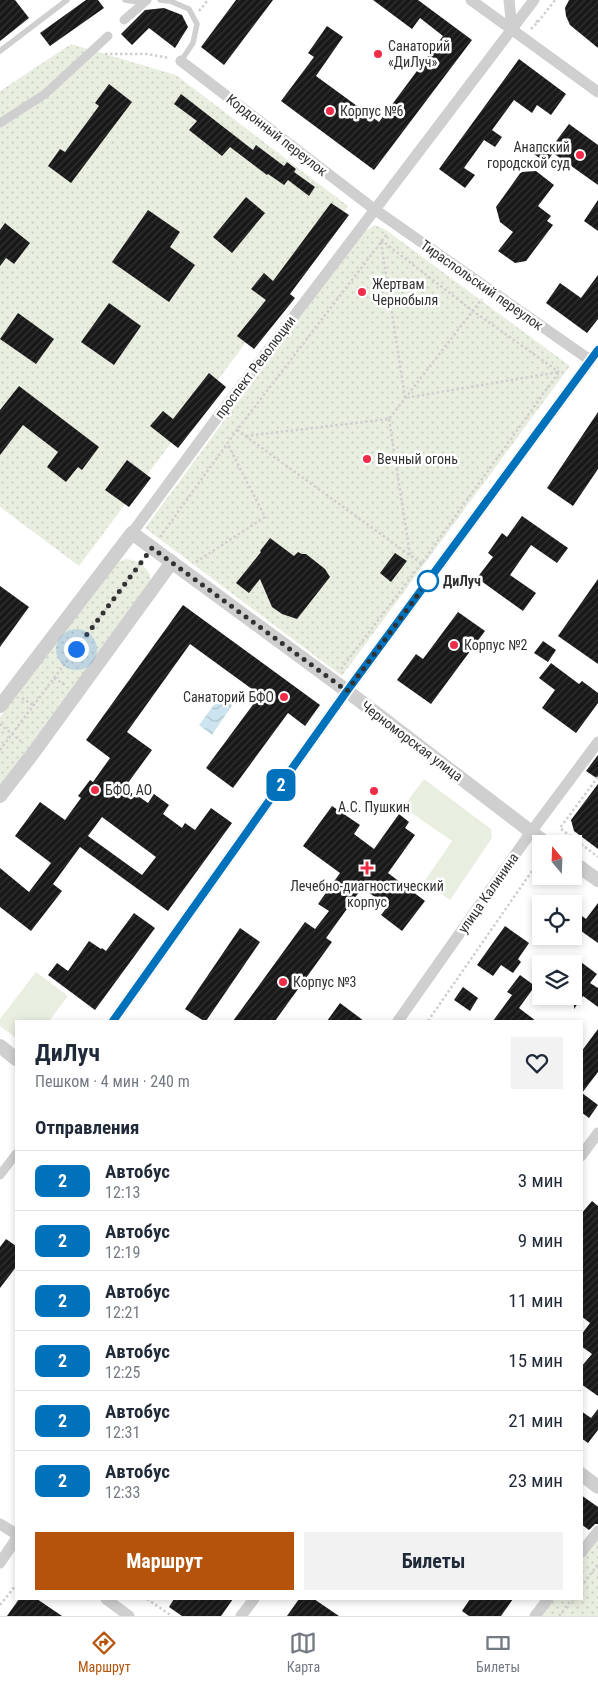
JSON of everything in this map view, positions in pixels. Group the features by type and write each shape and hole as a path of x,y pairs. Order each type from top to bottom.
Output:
{"street":[{"path":"124,20 146,0"},
{"path":"471,0 598,92"},
{"path":"509,0 512,29"},
{"name":"проспект Революции","path":"0,706 374,209 534,0"},
{"path":"0,123 45,94 108,36"},
{"name":"Кордонный переулок","path":"180,60 374,209"},
{"name":"Тираспольский переулок","path":"374,209 590,360"},
{"path":"113,1020 347,691 598,350"},
{"name":"Черноморская улица","path":"132,533 347,691 536,835"},
{"path":"0,796 172,562"},
{"name":"улица Калинина","path":"399,1020 598,742"},
{"path":"582,869 598,880"},
{"path":"0,1046 15,1057"},
{"path":"583,1153 598,1133"},
{"path":"0,1175 15,1155"},
{"path":"583,1476 598,1487"},
{"path":"0,1524 15,1533"},
{"path":"583,1550 598,1531"},
{"path":"0,1563 15,1540"},
{"path":"107,1600 129,1616"},
{"path":"241,1616 253,1600"},
{"path":"535,1616 547,1600"}],"lane":[{"path":"0,51 67,0"},
{"path":"126,0 138,2 146,0"},
{"path":"160,0 170,1 189,9 197,24 193,43 180,60"}],"path":[{"path":"538,22 555,0"},
{"path":"90,54 147,54 180,60"},
{"path":"0,750 152,548 237,430 395,224"},
{"path":"381,240 473,311 559,372"},
{"path":"381,240 405,398"},
{"path":"246,436 389,419 489,290"},
{"path":"405,398 559,372"},
{"path":"341,670 421,564 559,372"},
{"path":"389,419 410,555"},
{"path":"237,430 434,573"},
{"path":"189,557 196,562 265,517 227,444"},
{"path":"160,536 168,541"},
{"path":"0,724 34,752"},
{"path":"598,777 560,828 598,857"},
{"path":"429,1020 532,871"},
{"path":"583,1584 598,1564"},
{"path":"0,1605 15,1586"},
{"path":"148,1600 172,1616"},
{"path":"559,1616 571,1600"}],"green space":[{"path":"71,44 176,75 348,206 79,566 0,507 0,91"},
{"path":"375,225 386,230 570,366 342,676 145,528 364,231"},
{"path":"126,559 137,562 147,569 150,585 0,786 0,717 115,563"},
{"path":"424,779 491,829 492,838 450,900 424,882 452,841 403,807"},
{"path":"36,972 68,996 50,1020 15,1020 15,1037 0,1026 0,1019"},
{"path":"598,1539 598,1616 541,1616 553,1600 583,1600 583,1559"}],"water":[{"path":"232,700 233,704 212,735 199,725 216,702 220,704"}],"building":[{"path":"0,0 15,0 29,18 0,41"},
{"path":"86,0 98,0 104,8 50,46 40,33"},
{"path":"236,0 273,0 224,65 201,47"},
{"path":"373,0 418,0 472,40 374,170 281,101 314,57 308,53 327,26 343,37 316,76 379,122 443,36 420,18 412,29"},
{"path":"569,0 598,0 598,48 570,25 565,8"},
{"path":"164,8 182,15 188,27 175,48 149,28 132,45 121,34 145,10"},
{"path":"519,59 566,94 551,115 537,105 532,113 514,100 492,130 502,137 495,147 484,140 464,168 475,175 465,188 439,169"},
{"path":"109,84 132,102 71,183 48,166 60,149 65,152 99,106 95,103"},
{"path":"181,94 253,150 256,145 284,166 287,162 296,169 294,172 315,187 309,196 288,180 284,185 267,175 230,147 222,156 189,130 197,121 174,104"},
{"name":"Анапский городской суд","path":"569,124 598,145 598,185 553,153 546,163 534,154 543,142 551,148"},
{"path":"536,171 554,185 538,206 551,216 547,221 553,225 526,261 515,263 498,251 513,232 500,222 496,207 521,172"},
{"path":"246,197 265,213 232,253 213,237"},
{"path":"598,200 598,231 584,221"},
{"path":"331,203 349,215 290,294 295,298 254,349 237,336 266,300 251,289 264,273 273,281"},
{"path":"148,210 180,232 170,247 195,265 169,302 112,262"},
{"path":"5,223 30,243 14,264 6,258 0,266 0,230"},
{"path":"598,275 598,319 587,333 546,303 560,283 581,298"},
{"path":"109,303 141,326 114,365 81,342"},
{"path":"18,313 54,339 36,364 0,339"},
{"path":"209,373 226,387 178,448 150,426 163,411 173,419"},
{"path":"19,386 99,447 82,470 78,467 66,482 47,467 58,452 23,425 0,455 0,410"},
{"path":"598,412 598,469 573,506 547,488"},
{"path":"127,460 151,478 129,507 105,490"},
{"path":"522,516 568,548 557,563 531,545 510,575 536,593 523,611 477,578 493,557 488,553 502,533 507,537"},
{"path":"270,538 294,556 298,552 306,554 325,569 330,577 297,619 282,614 272,607 260,579 249,593 236,583"},
{"path":"395,553 407,561 391,582 380,573"},
{"path":"598,579 598,664 558,636"},
{"path":"0,586 29,607 0,647"},
{"path":"183,605 320,705 305,726 288,713 233,788 206,768 260,695 190,644 127,732 152,750 125,787 148,803 154,794 169,805 163,814 182,828 185,823 195,830 211,808 232,823 168,911 80,847 53,884 62,891 31,931 0,907 0,868 29,892 51,863 15,836 40,802 65,820 81,798 78,796 90,780 93,782 110,758 86,740","holes":["102,817 156,857 142,875 88,836"]},
{"name":"Корпус №2","path":"458,612 485,631 431,704 397,680 416,654 423,659"},
{"path":"543,641 556,650 548,662 534,653"},
{"path":"551,663 579,684 582,681 598,693 598,703 576,733 542,708 555,690 539,678"},
{"path":"598,755 598,779 586,771"},
{"path":"598,784 598,849 582,837 582,835 574,831 571,820"},
{"path":"332,806 360,825 354,834 374,849 399,814 409,822 405,828 415,835 388,873 425,901 402,931 381,915 388,906 362,888 326,938 332,942 276,1020 234,1020 305,922 315,929 329,911 318,904 340,873 303,846"},
{"path":"598,903 598,943 582,932 582,916 586,919"},
{"path":"134,913 155,928 95,1010 48,975 57,963 68,971 89,941 106,951"},
{"path":"505,926 529,943 518,959 521,962 513,973 501,965 493,976 477,965"},
{"path":"240,928 260,942 207,1020 202,1020 185,1009"},
{"path":"582,963 597,974 590,983 598,988 598,1007 583,996 582,997"},
{"path":"520,975 532,984 532,990 519,1008 535,1020 494,1020 512,995 507,992"},
{"path":"463,987 478,998 470,1011 454,1000"},
{"path":"340,1003 363,1020 328,1020"},
{"path":"598,1029 598,1072 583,1092 583,1049"},
{"path":"583,1094 598,1105 589,1118 583,1114"},
{"path":"592,1201 598,1206 598,1396 583,1385 583,1365 592,1354 583,1347 583,1332 590,1323 583,1318 583,1212"},
{"path":"6,1239 15,1245 15,1268 0,1288 0,1247"},
{"path":"598,1409 598,1430 588,1443 583,1439 583,1412 591,1418"},
{"path":"583,1496 598,1507 598,1524 595,1524 589,1530 583,1526"},
{"path":"18,1600 38,1600 62,1616 7,1616"},
{"path":"173,1600 232,1600 221,1616 182,1616 169,1607"},
{"path":"298,1600 315,1600 339,1616 287,1616"},
{"path":"469,1600 512,1600 501,1616 469,1616 462,1611"}],"bus line":[{"name":"2","path":"114,1020 347,691 598,350"}],"place":[{"name":"Санаторий «ДиЛуч»","path":"378,54"},
{"name":"Корпус №6","path":"330,111"},
{"name":"Анапский городской суд","path":"580,155"},
{"name":"Жертвам Чернобыля","path":"362,292"},
{"name":"Вечный огонь","path":"367,459"},
{"name":"ДиЛуч","path":"428,581"},
{"name":"Корпус №2","path":"454,645"},
{"name":"Санаторий БФО","path":"284,697"},
{"name":"БФО, АО","path":"95,790"},
{"name":"А.С. Пушкин","path":"374,791"},
{"name":"Лечебно-диагностический корпус","path":"367,868"},
{"name":"Корпус №3","path":"283,982"}],"route":[{"path":"76,649 152,548 347,691 428,581"}]}
